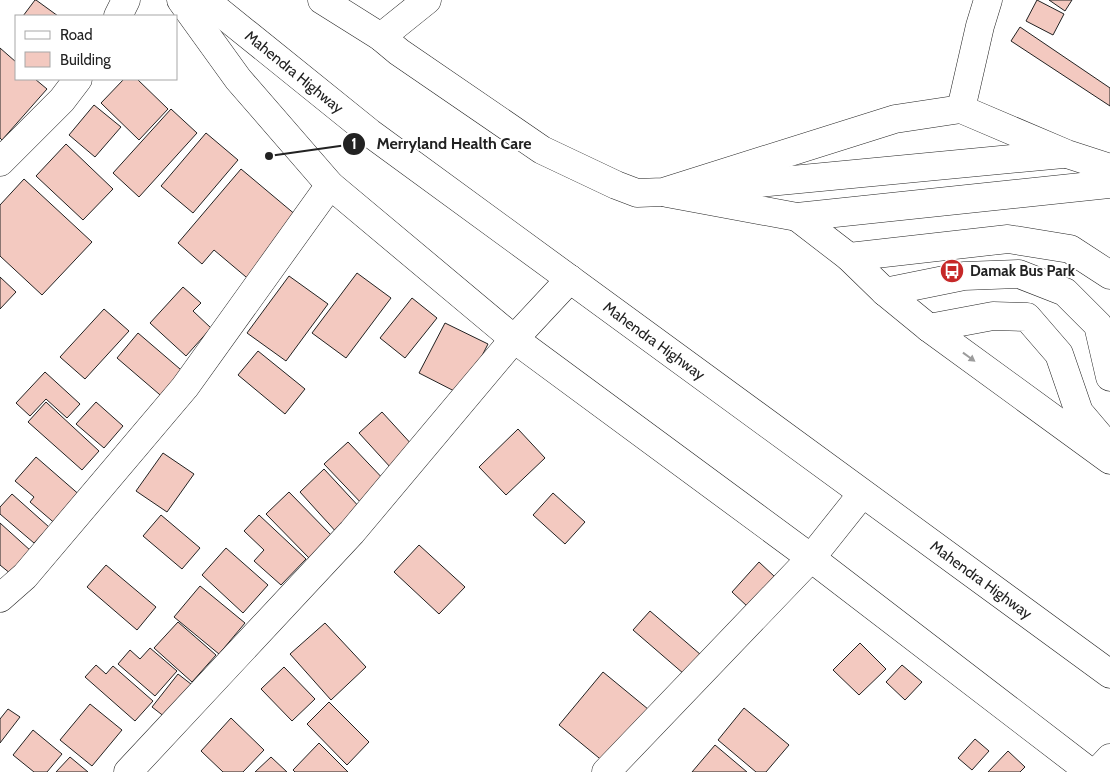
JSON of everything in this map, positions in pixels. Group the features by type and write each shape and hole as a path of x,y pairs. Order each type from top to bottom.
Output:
{"main road":[{"path":"118,15 126,0"},
{"path":"181,0 238,79 330,185 514,339 811,558 1090,772"},
{"name":"Mahendra Highway","path":"205,0 370,133 1110,674"},
{"path":"322,0 381,37 399,52 542,150 637,193 1067,154"},
{"path":"381,37 427,0"},
{"path":"961,110 980,26 988,0"},
{"path":"0,162 62,100 77,80"},
{"path":"663,192 895,119 961,110 1067,154 1110,168"},
{"path":"663,192 797,217 1110,184"},
{"path":"0,598 25,576 186,388 330,185"},
{"path":"797,217 849,257 885,292 929,328 1110,460"},
{"path":"849,257 1008,239 1070,249 1110,275"},
{"path":"885,292 964,276 1019,274 1065,292 1098,325 1110,377"},
{"path":"128,772 352,532 514,339 570,279"},
{"path":"929,328 993,316 1027,317 1059,354 1079,412 1110,450"},
{"path":"606,772 811,558 862,494"},
{"path":"1097,772 1110,758"}],"building":[{"path":"36,0 57,15 24,15"},
{"path":"1037,0 1064,14 1053,35 1026,21"},
{"path":"1049,0 1072,0 1065,11"},
{"path":"1020,27 1110,88 1110,106 1011,41"},
{"path":"0,48 15,61 15,80 36,80 47,89 2,140 0,138"},
{"path":"123,80 138,80 168,109 139,140 101,103"},
{"path":"94,105 121,127 95,157 69,135"},
{"path":"171,109 197,133 139,197 113,173"},
{"path":"206,133 238,160 193,213 161,186"},
{"path":"66,144 113,189 83,220 36,176"},
{"path":"241,169 303,221 252,282 214,250 202,264 178,243"},
{"path":"24,179 92,242 42,295 0,256 0,205"},
{"path":"357,273 391,298 346,358 312,333"},
{"path":"289,276 328,304 286,361 247,333"},
{"path":"0,277 16,292 0,309"},
{"path":"183,287 201,303 193,311 211,328 186,356 150,323"},
{"path":"412,298 437,318 405,358 380,338"},
{"path":"104,309 129,331 85,379 60,357"},
{"path":"445,323 488,344 462,395 419,373"},
{"path":"138,333 187,375 166,400 117,358"},
{"path":"258,351 305,389 285,414 238,375"},
{"path":"45,372 80,404 67,418 46,399 30,416 16,403"},
{"path":"46,402 99,451 82,470 28,422"},
{"path":"96,402 123,426 104,448 76,424"},
{"path":"382,412 414,447 391,468 359,433"},
{"path":"518,429 545,458 506,495 479,467"},
{"path":"348,442 389,485 365,507 324,464"},
{"path":"163,453 194,474 167,512 136,491"},
{"path":"36,457 82,497 58,526 30,502 34,497 15,481"},
{"path":"324,469 363,511 338,534 300,492"},
{"path":"289,492 333,537 310,559 266,514"},
{"path":"553,493 585,522 565,544 533,515"},
{"path":"12,494 49,527 34,543 0,514 0,507"},
{"path":"161,515 200,548 182,569 143,536"},
{"path":"259,515 306,559 281,585 254,561 264,550 244,531"},
{"path":"0,523 31,551 11,574 0,565"},
{"path":"419,545 465,587 439,614 394,572"},
{"path":"226,548 268,585 243,613 202,575"},
{"path":"759,562 775,577 748,607 732,592"},
{"path":"106,565 156,607 137,630 87,587"},
{"path":"200,586 245,623 219,654 174,617"},
{"path":"650,611 708,661 691,680 633,630"},
{"path":"178,622 216,655 192,682 154,648"},
{"path":"325,623 366,667 331,700 290,654"},
{"path":"860,643 886,669 859,695 833,670"},
{"path":"150,648 177,671 155,696 118,664 130,650 140,659"},
{"path":"96,665 106,674 113,666 153,701 135,721 85,677"},
{"path":"902,665 922,682 905,700 886,682"},
{"path":"284,667 315,699 292,721 261,689"},
{"path":"603,672 654,714 610,767 559,725"},
{"path":"178,674 200,691 174,724 152,707"},
{"path":"329,702 369,742 347,765 307,724"},
{"path":"90,704 122,730 92,766 60,740"},
{"path":"744,708 789,745 766,772 756,772 718,740"},
{"path":"8,709 20,717 0,743 0,719"},
{"path":"231,718 264,750 243,772 223,772 201,751"},
{"path":"33,730 62,754 47,772 34,772 13,755"},
{"path":"975,739 989,751 972,770 958,758"},
{"path":"319,743 348,772 295,772 293,770"},
{"path":"715,745 747,772 692,772"},
{"path":"1008,751 1025,767 1020,772 988,772"},
{"path":"70,757 88,772 56,772"},
{"path":"271,757 287,772 255,772"}],"place":[{"name":"Merryland Health Care","path":"269,156"},
{"name":"Damak Bus Park","path":"952,271"}]}
